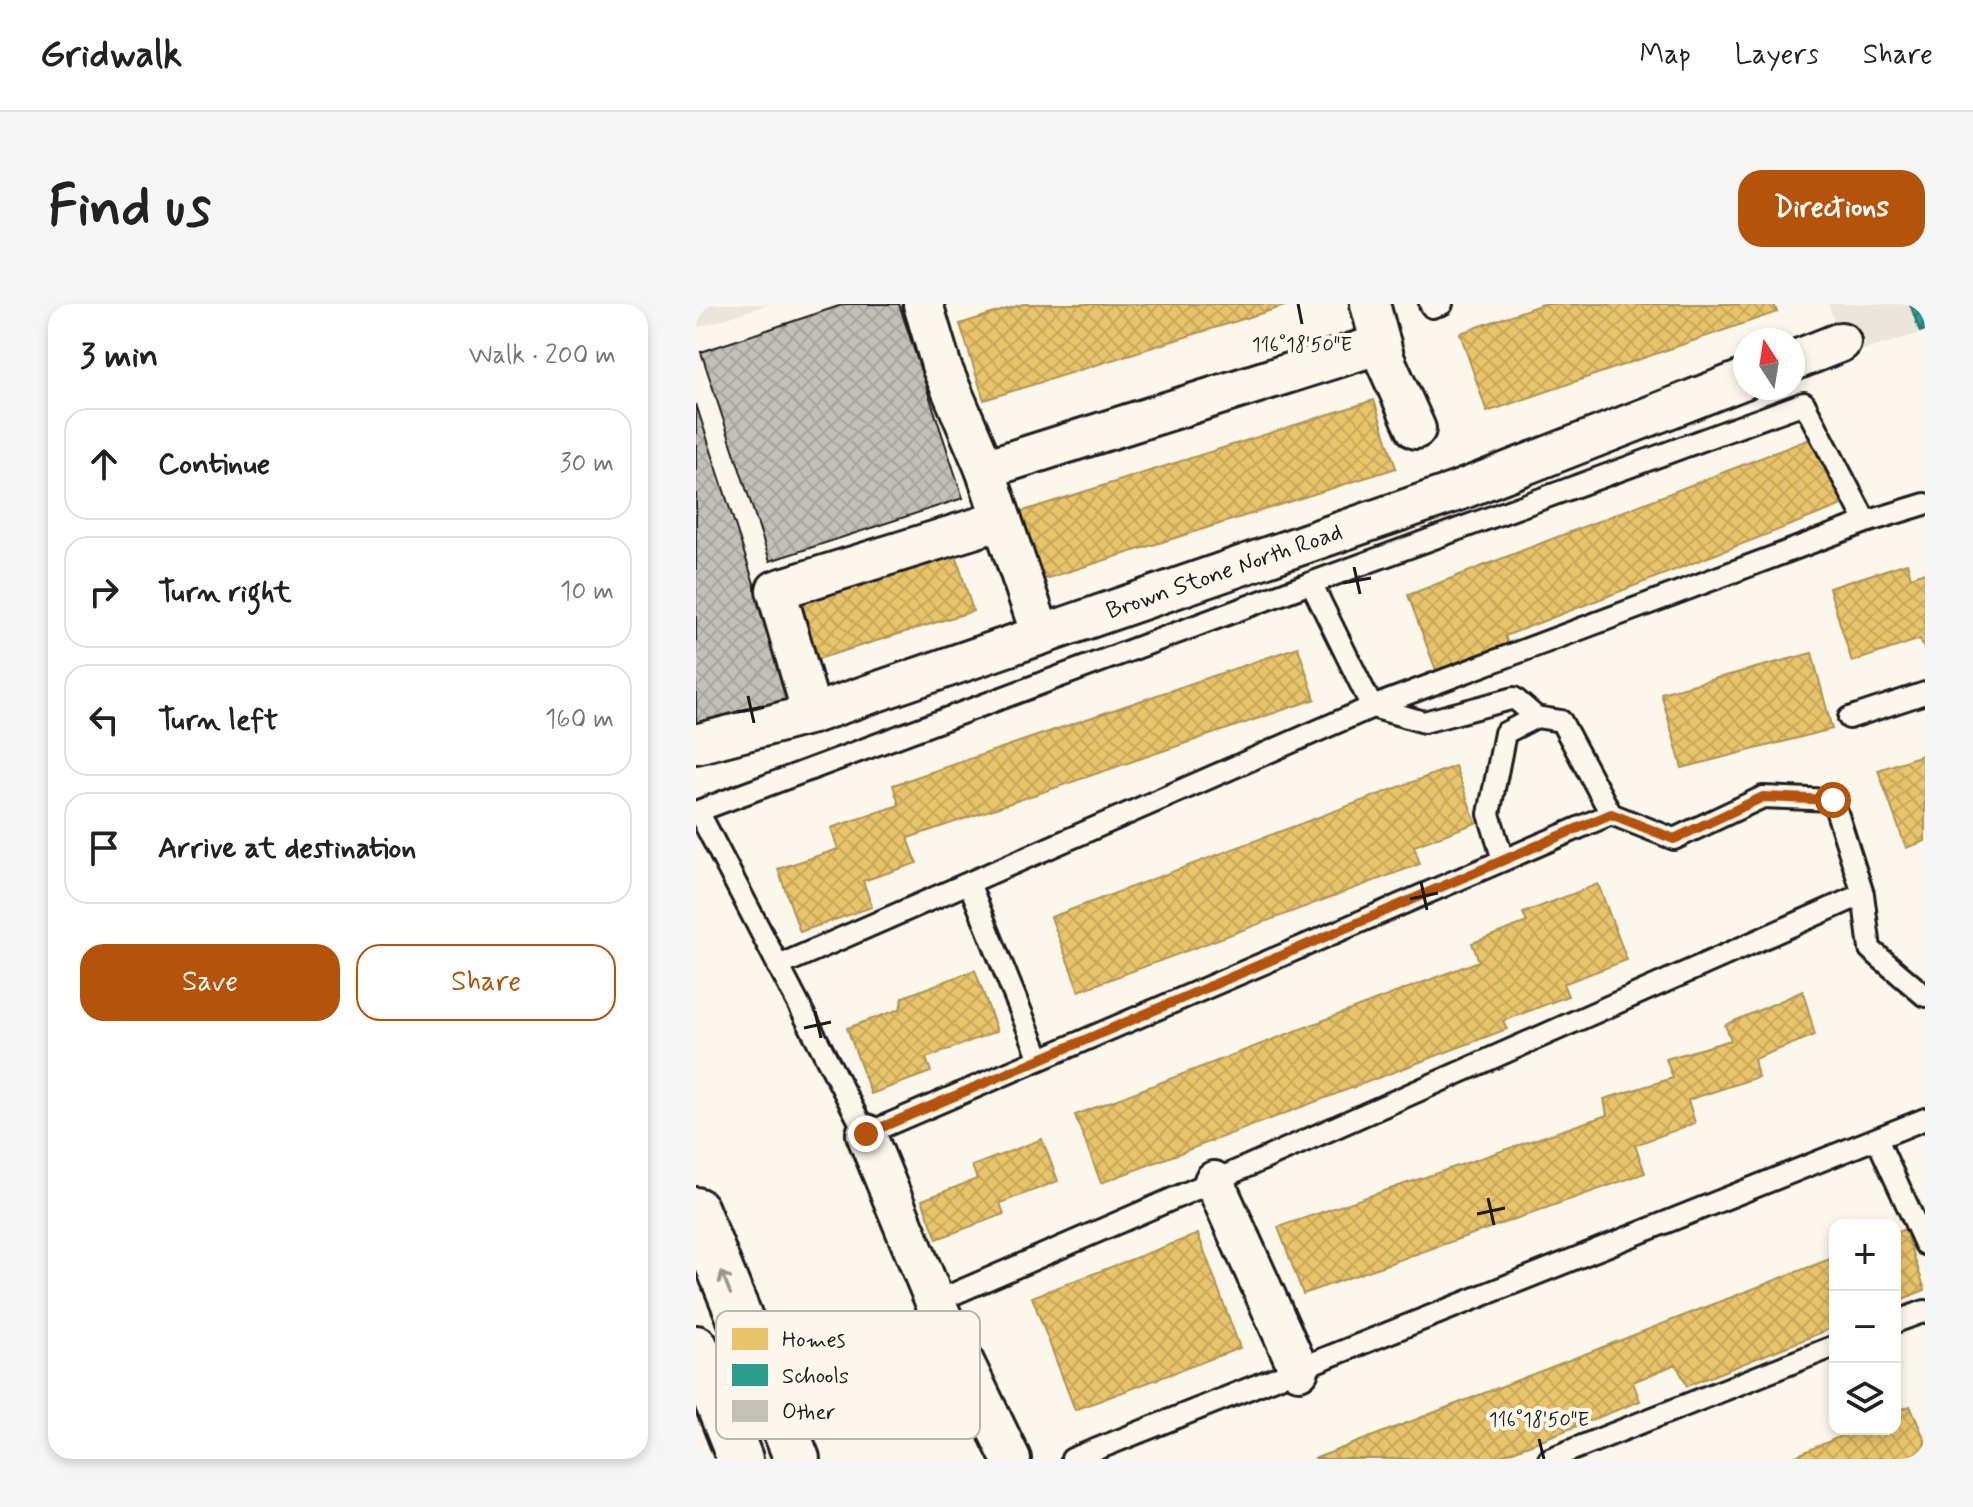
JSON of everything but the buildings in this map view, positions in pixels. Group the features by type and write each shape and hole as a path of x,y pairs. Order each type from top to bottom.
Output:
{"street":[{"path":"923,304 942,368 985,469 1041,635"},
{"path":"1370,304 1385,360 1416,429"},
{"path":"1805,356 1841,342"},
{"path":"985,469 1381,344"},
{"name":"Brown Stone North Road","path":"696,744 812,714 1458,491 1733,384"},
{"path":"812,714 776,590 1002,520"},
{"path":"866,1134 939,1311"},
{"path":"1214,1181 1299,1370"},
{"path":"696,1210 737,1311"},
{"path":"696,1348 716,1398"},
{"path":"980,1395 1011,1459"},
{"path":"732,1439 740,1459"},
{"path":"789,1439 797,1459"}],"lane":[{"path":"1430,304 1432,307 1442,304"},
{"path":"1611,814 866,1134 698,811 1804,403 1866,522"},
{"path":"778,966 1372,707 1866,522 1925,504"},
{"path":"1311,583 1372,707 1424,722 1514,698 1536,717 1561,721 1611,814 1674,839 1763,797 1833,800 1863,894 1870,949 1925,996"},
{"path":"1849,718 1925,693"},
{"path":"1503,860 1489,814 1505,733 1536,717"},
{"path":"969,883 1040,1059"},
{"path":"935,1302 1863,894"},
{"path":"1072,1459 1925,1119"},
{"path":"1877,1139 1925,1244"},
{"path":"1901,1320 1925,1311"},
{"path":"1549,1459 1829,1348"}],"shaded area":[{"path":"696,304 770,304 696,328"},
{"path":"1828,304 1925,304 1925,332 1847,355"}],"route":[{"path":"866,1134 1611,814 1674,839 1763,797 1833,800"}]}
